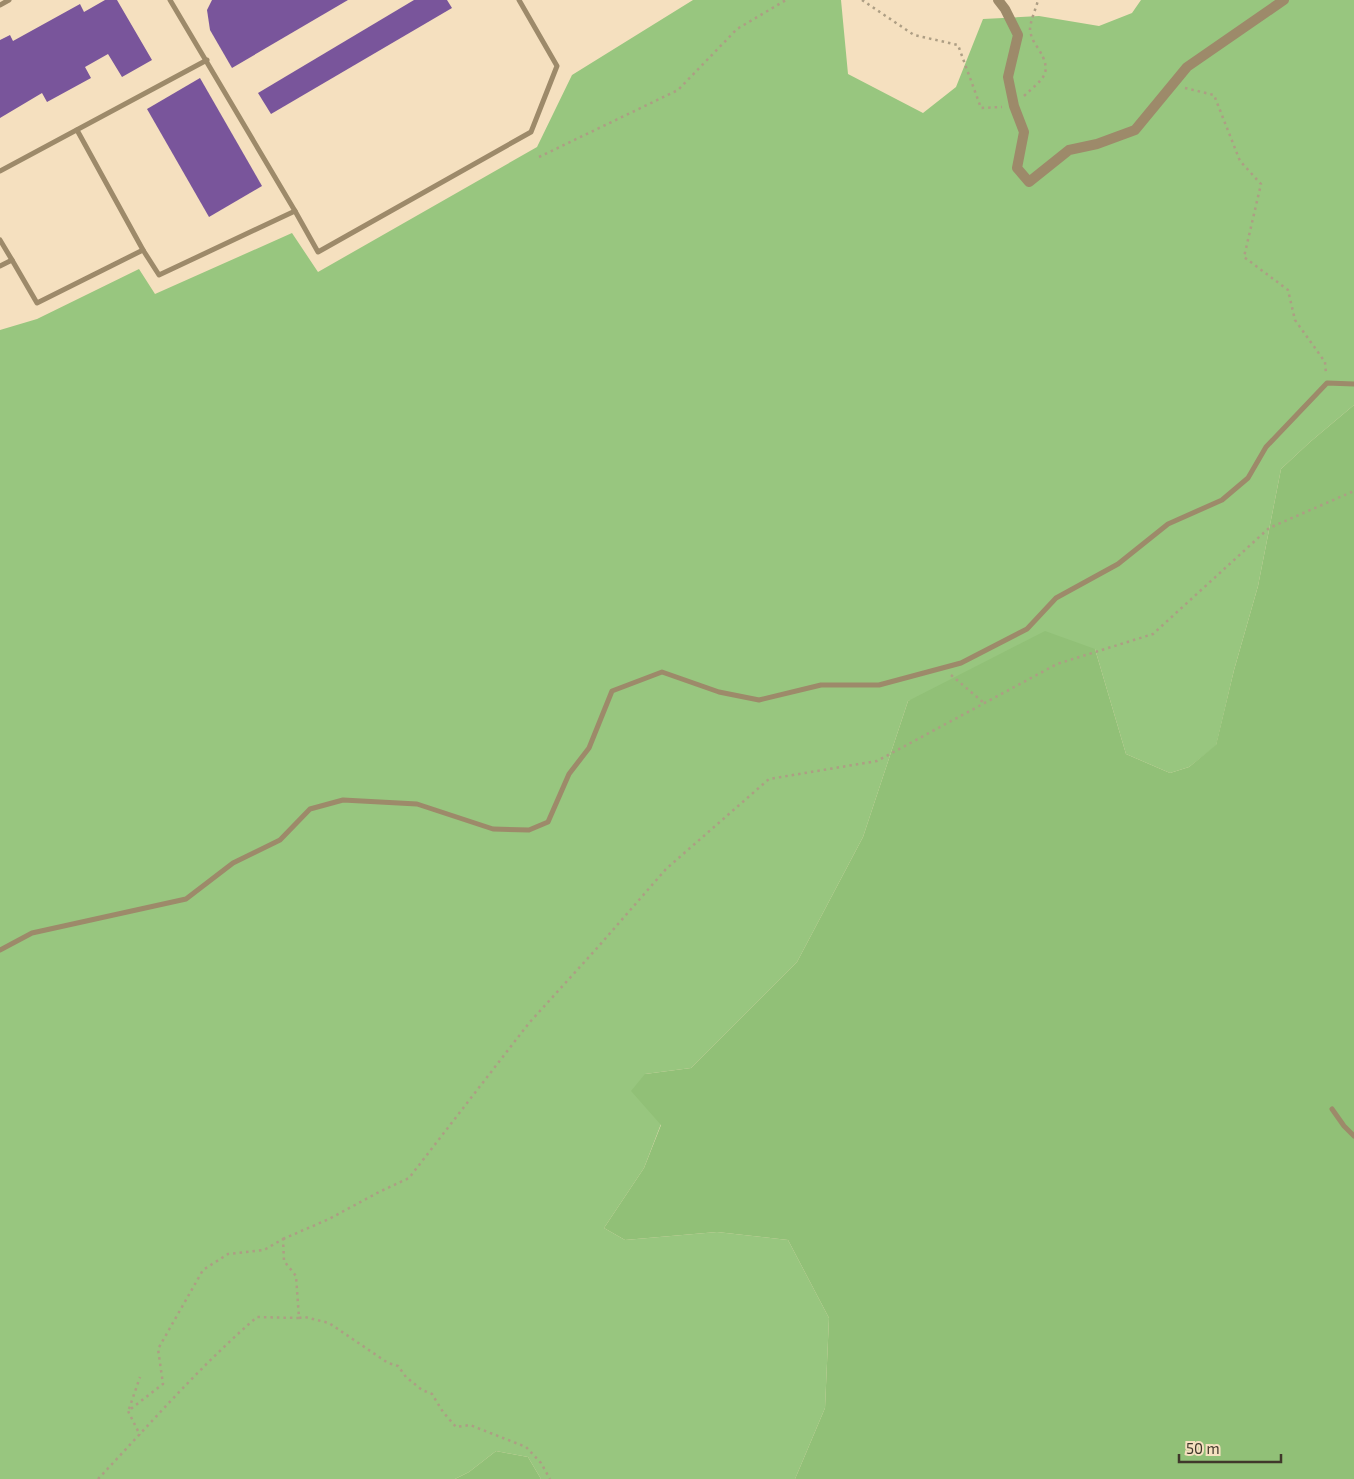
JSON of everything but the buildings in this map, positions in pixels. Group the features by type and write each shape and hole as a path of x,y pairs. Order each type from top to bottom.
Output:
{"street":[{"path":"998,0 1005,9 1018,35 1008,77 1014,106 1024,132 1017,168 1028,182 1069,150 1097,144 1135,130 1187,67 1284,0"}],"lane":[{"path":"0,5 9,0"},
{"path":"170,0 207,60 318,252 531,132 557,66 519,0"},
{"path":"0,171 207,60"},
{"path":"78,130 143,250 159,275 295,212"},
{"path":"0,240 37,303 143,250"},
{"path":"0,266 12,260"},
{"path":"0,950 32,933 186,899 233,863 280,840 310,809 343,800 417,804 493,829 530,830 536,828 548,822 569,774 589,748 612,691 662,672 719,692 760,700 821,685 879,685 961,662 1027,629 1056,598 1118,564 1168,524 1222,500 1248,478 1266,447 1327,383 1354,384"},
{"path":"1332,1109 1354,1136"}],"path":[{"path":"539,157 678,90 737,29 786,0"},
{"path":"862,0 914,35 958,45 981,108 1014,106 1043,78 1047,68 1044,58 1032,40 1030,29 1038,0"},
{"path":"1173,85 1214,94 1240,161 1261,184 1244,257 1288,290 1295,320 1325,362 1327,383"},
{"path":"128,1411 163,1384 158,1349 203,1270 228,1254 264,1250 409,1178 529,1022 666,869 768,779 877,761 1057,664 1153,634 1269,528 1354,491"},
{"path":"942,668 984,703"},
{"path":"283,1239 284,1261 296,1276 299,1318"},
{"path":"98,1479 224,1345 257,1317 305,1317 329,1323 388,1363 398,1366 406,1377 422,1390 432,1394 443,1412 456,1427 470,1425 526,1447 541,1463 550,1479"},
{"path":"140,1377 128,1411 140,1435"}],"green space":[{"path":"693,0 841,0 848,74 923,113 956,87 983,19 1039,16 1099,26 1132,13 1141,0 1354,0 1354,405 1281,469 1258,586 1234,670 1216,746 1189,767 1170,773 1126,754 1095,649 908,701 863,837 797,962 691,1068 645,1074 661,1124 644,1168 604,1228 625,1240 717,1232 788,1240 829,1318 825,1408 795,1479 541,1479 528,1457 496,1451 469,1472 455,1479 0,1479 0,330 37,319 139,269 155,294 292,233 318,272 537,147 572,75"},
{"path":"1354,405 1354,1479 795,1479 825,1408 829,1318 788,1240 717,1232 625,1240 604,1228 644,1168 661,1125 631,1091 645,1074 691,1068 797,962 863,837 908,701 1045,631 1095,649 1126,754 1170,773 1189,767 1216,745 1234,670 1258,586 1281,469"},
{"path":"496,1451 528,1457 541,1479 455,1479 469,1472"}]}
